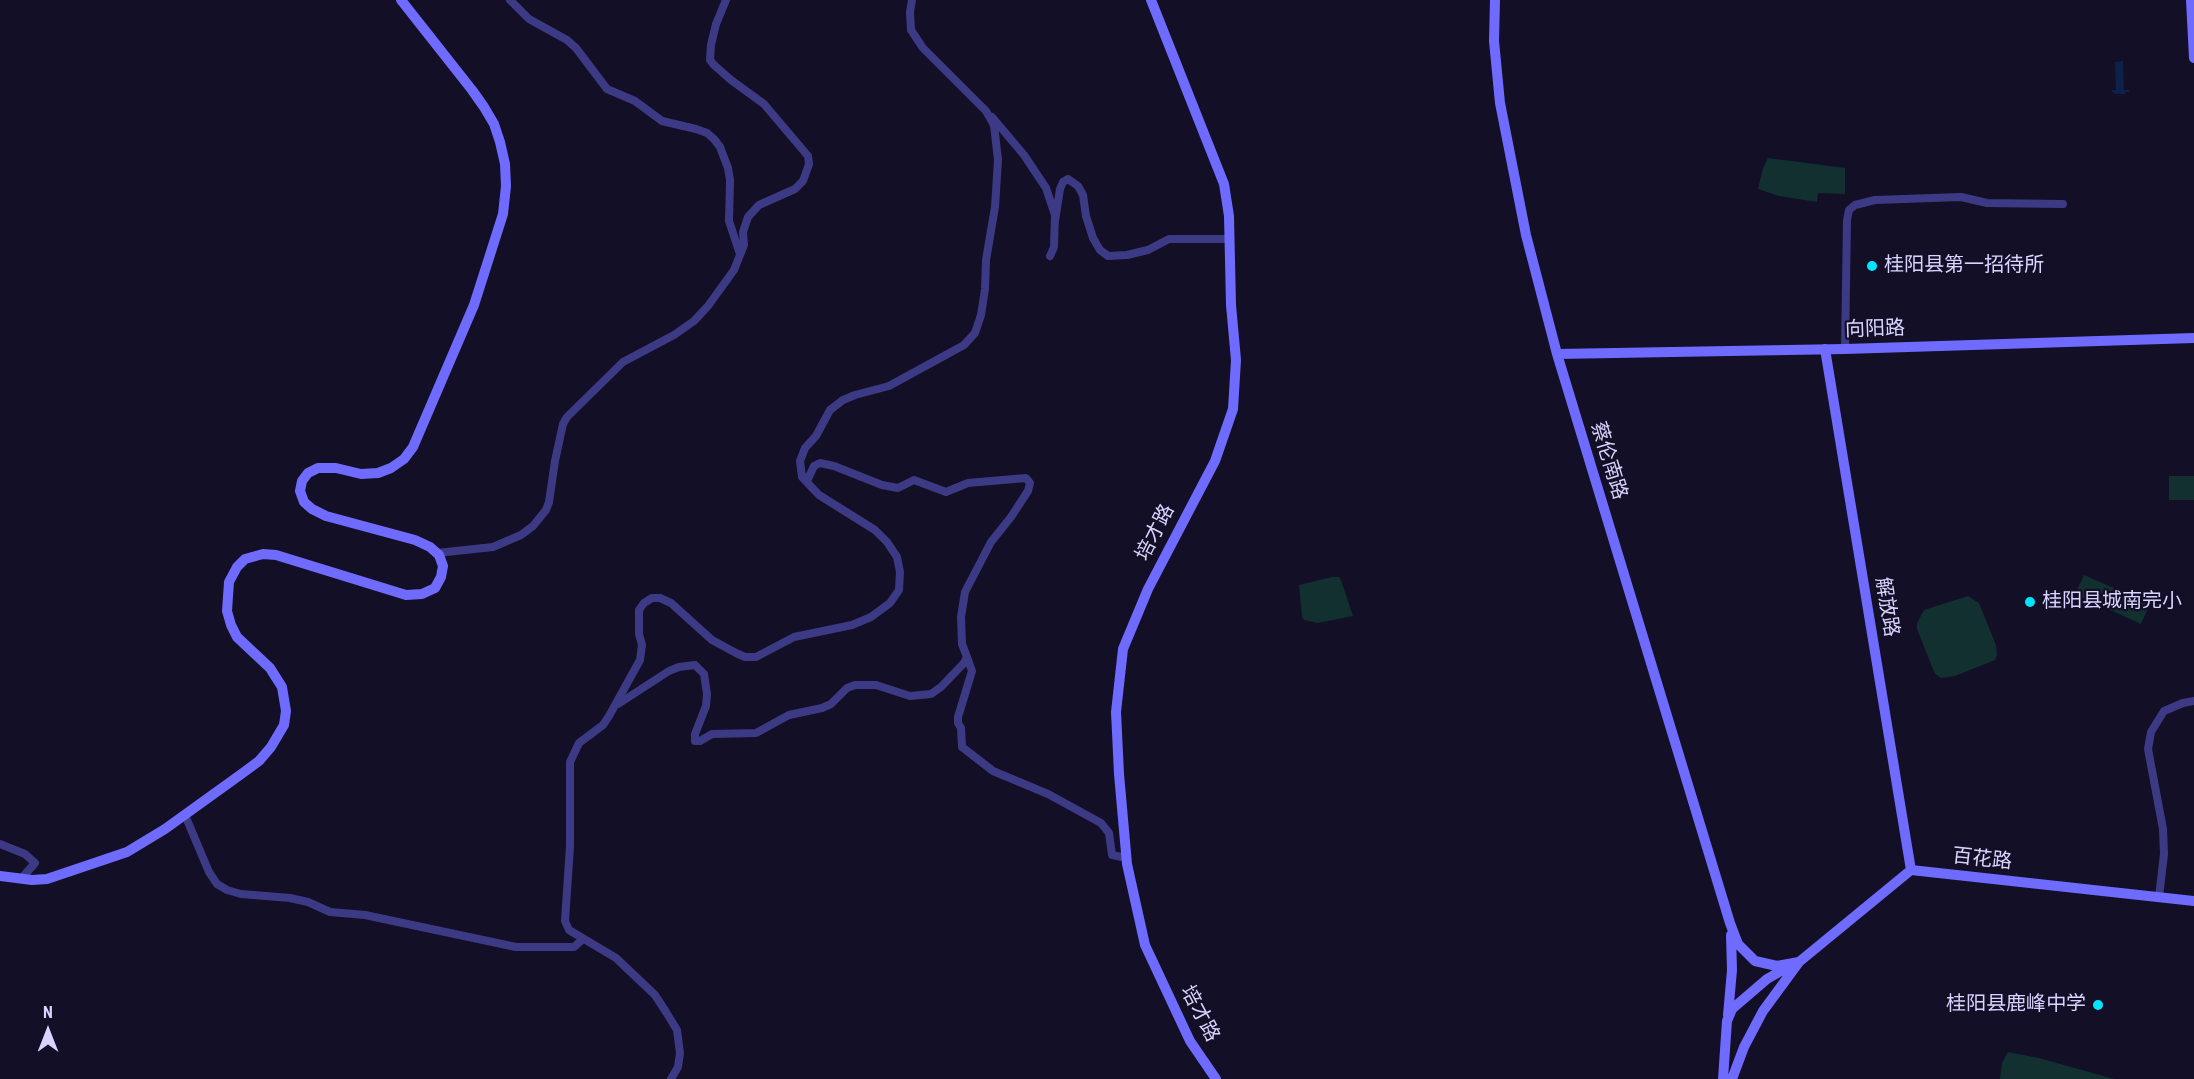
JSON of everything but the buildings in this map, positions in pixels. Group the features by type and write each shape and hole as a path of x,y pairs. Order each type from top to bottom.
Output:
{"street":[{"path":"0,876 47,879 127,852 148,841 185,815 259,761 271,747 284,725 286,711 282,687 270,668 237,637 228,611 229,582 237,567 245,559 263,554 276,555 406,595 422,594 435,588 441,578 443,566 437,553 430,547 415,540 326,516 304,502 300,491 302,481 308,473 318,468 336,468 361,474 378,473 404,459 413,447 474,304 503,214 506,186 505,164 494,124 472,90 401,0"},
{"path":"510,0 529,19 567,40 576,48 607,89 635,101 662,121 707,133 714,139 720,147 728,168 729,221 740,254"},
{"path":"437,553 493,547 521,535 533,526 546,510 549,501 555,460 563,424 567,417 623,362 674,335 694,321 734,270 744,245 743,232 748,217 759,205 795,189 803,181 809,164 808,156 764,104 719,70 710,60 716,24 726,0"},
{"path":"912,0 911,30 923,48 1001,125 1037,173 1052,202 1055,220"},
{"name":"培才路","path":"1151,0 1224,184 1230,239 1236,360 1233,409 1215,460 1153,578 1123,649 1116,712 1119,774 1127,858 1145,945 1190,1041 1216,1079"},
{"name":"蔡伦南路","path":"1495,0 1494,41 1500,103 1526,235 1557,354 1730,923 1738,944 1755,961 1777,966 1799,962"},
{"path":"2191,0 2194,58"},
{"path":"671,1079 678,1067 680,1053 677,1030 666,1012 654,995 616,958 569,930 565,921 570,846 570,762 579,743 603,725 640,660 642,645 639,634 639,610 652,598 660,598 671,603 712,640 746,657 756,657 794,637 852,625 871,617 890,603 899,590 900,572 897,557 887,542 875,530 819,495 802,477 800,461 805,448 816,436 830,410 843,400 889,386 964,345 975,333 981,315 985,289 986,260 995,207 998,160 994,125 987,112"},
{"path":"1050,256 1054,247 1060,189 1063,182 1068,179 1078,186 1083,195 1086,216 1093,238 1100,250 1108,256 1148,250 1169,239 1195,241 1230,239"},
{"path":"1845,349 1847,220 1849,210 1855,205 1875,200 1961,197 1987,203 2063,204"},
{"name":"向阳路","path":"1557,354 1845,349 2194,338"},
{"name":"解放路","path":"1825,349 1911,870"},
{"path":"807,481 814,466 820,463 834,466 882,485 898,488 914,480 946,492 968,483 1026,478 1030,483 1028,491 1011,518 991,542 962,602 961,632 972,671 958,717 962,747 993,771 1048,794 1101,823 1109,833 1112,855 1127,858"},
{"path":"616,705 669,671 679,666 695,665 704,674 707,694 706,706 695,734 695,741 700,741 712,734 756,733 789,715 831,704 847,688 855,686 876,686 910,696 931,694 941,687 967,657"},
{"path":"2159,897 2164,854 2163,829 2148,749 2151,732 2164,711 2183,703 2194,702"},
{"path":"185,815 209,873 217,884 228,890 241,894 290,898 308,902 330,912 365,915 516,947 574,946 584,939"},
{"path":"0,844 25,854 35,863 21,879"},
{"path":"1723,1079 1727,1021 1732,1009 1771,977 1799,962 1911,870"},
{"name":"百花路","path":"1911,870 2194,901"},
{"name":"蔡伦南路","path":"1727,1021 1732,958 1730,923"},
{"path":"1732,1079 1744,1047 1763,1011 1799,962"}],"green space":[{"path":"1768,158 1845,168 1845,194 1818,193 1817,202 1779,196 1758,189"},
{"path":"2169,476 2194,476 2194,500 2169,500"},
{"path":"2084,575 2150,604 2141,624 2075,594"},
{"path":"1339,577 1341,580 1353,616 1318,623 1304,620 1299,585"},
{"path":"1968,596 1979,603 1996,645 1997,655 1995,660 1955,676 1941,678 1935,674 1917,629 1917,623 1924,610"},
{"path":"2008,1052 2039,1058 2114,1079 2000,1079 2002,1063"}],"water":[{"path":"2123,61 2124,90 2129,90 2129,92 2116,94 2112,92 2116,90 2115,62"}],"place":[{"name":"桂阳县第一招待所","path":"1872,266"},
{"name":"桂阳县城南完小","path":"2030,602"},
{"name":"桂阳县鹿峰中学","path":"2098,1005"}]}
